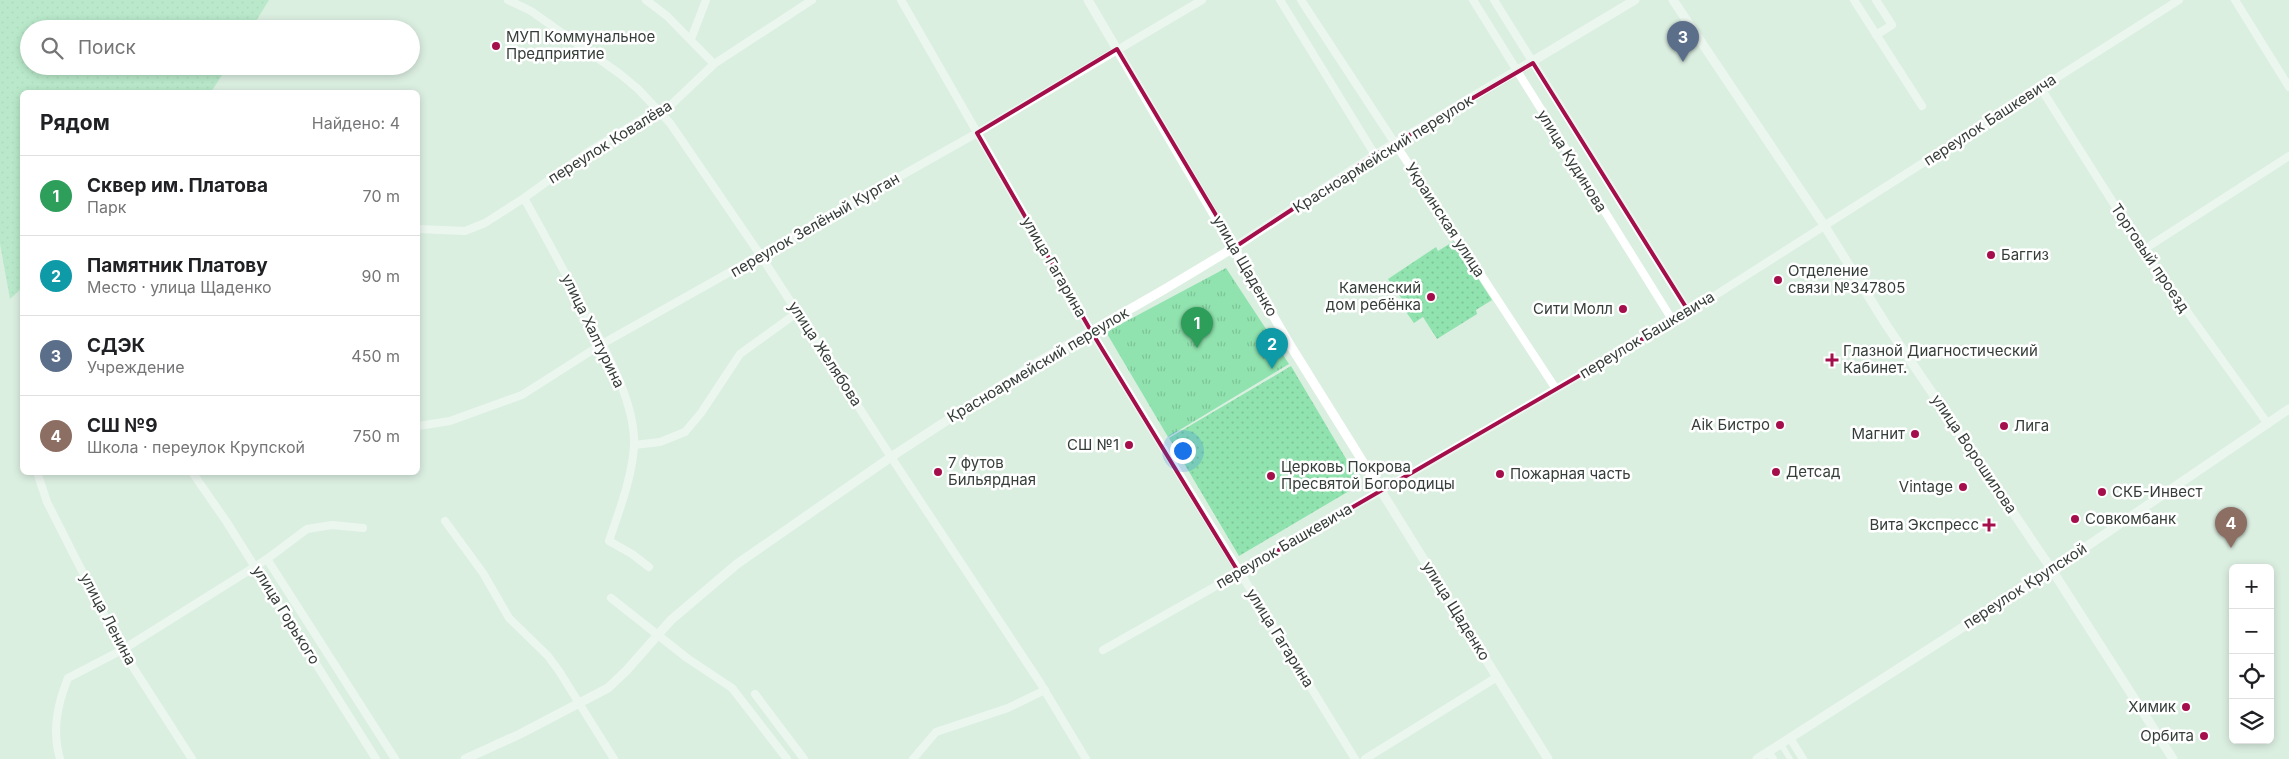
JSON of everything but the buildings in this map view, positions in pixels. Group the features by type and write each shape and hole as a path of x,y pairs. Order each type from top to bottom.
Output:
{"street":[{"name":"улица Желябова","path":"508,0 531,11 612,68 661,112 798,312 1045,690 1086,759"},
{"path":"646,0 691,39 714,64"},
{"path":"691,39 706,0"},
{"name":"переулок Ковалёва","path":"420,229 451,232 471,229 524,198 588,152 649,116 661,112 714,64 812,0"},
{"name":"улица Гагарина","path":"901,0 1091,331 1355,759"},
{"name":"улица Щаденко","path":"1088,0 1235,247 1292,348 1548,759"},
{"name":"переулок Зелёный Курган","path":"420,426 450,420 522,395 602,344 977,133 1202,0"},
{"path":"1280,0 1375,155"},
{"name":"Украинская улица","path":"1301,0 1556,389"},
{"name":"улица Кудинова","path":"1473,0 1673,321"},
{"name":"улица Кудинова","path":"1494,0 1689,312"},
{"name":"Красноармейский переулок","path":"465,759 579,705 608,688 683,609 737,564 891,457 1004,383 1235,247 1375,155 1517,73 1635,0"},
{"name":"улица Ворошилова","path":"1673,0 1824,225 1890,331 2052,570 2173,759"},
{"path":"1854,0 1922,106"},
{"path":"1876,0 1892,25 1876,35"},
{"name":"переулок Башкевича","path":"1103,650 1689,312 2179,0"},
{"path":"2235,0 2289,87"},
{"name":"Торговый проезд","path":"2040,87 2142,250 2268,424"},
{"path":"2142,250 2289,156"},
{"name":"улица Халтурина","path":"524,198 602,344 630,414 634,446 623,499 610,541 632,554 649,568"},
{"path":"634,446 660,442 685,432 701,413 740,354 798,312"},
{"name":"переулок Крупской","path":"1757,759 1771,756 1781,744 2052,570 2206,463 2289,409"},
{"name":"улица Ленина","path":"38,475 47,502 122,650 192,759"},
{"name":"улица Горького","path":"194,475 255,566 376,759"},
{"path":"445,521 483,574 509,618 548,656 614,759"},
{"path":"60,759 55,741 58,701 68,678 122,650 267,559 312,528 348,525 363,528"},
{"name":"улица Горького","path":"267,559 395,759"},
{"path":"611,598 657,635 732,688 787,759"},
{"path":"1365,759 1497,678"},
{"path":"913,759 936,732 1008,708 1045,690"},
{"path":"755,694 804,759"},
{"path":"1790,738 1803,759"},
{"path":"1781,744 1790,759"}],"highlighted area":[{"path":"1117,49 1235,247 1375,155 1533,63 1689,312 1239,573 1091,331 977,133"}],"green space":[{"path":"0,0 269,0 257,20 20,20 20,75 222,75 212,90 20,90 20,290 10,299 0,244"},
{"path":"1454,241 1492,300 1476,310 1477,314 1437,339 1423,317 1414,323 1401,305 1404,302 1388,279 1436,247 1438,251"},
{"path":"1226,268 1289,364 1168,437 1106,332"},
{"path":"1291,366 1361,484 1239,556 1169,438"}],"place":[{"name":"МУП Коммунальное Предприятие","path":"496,46"},
{"name":"СДЭК","path":"1683,62"},
{"name":"Баггиз","path":"1991,255"},
{"name":"Отделение связи №347805","path":"1778,280"},
{"name":"Каменский дом ребёнка","path":"1431,297"},
{"name":"Сити Молл","path":"1623,309"},
{"name":"Сквер им. Платова","path":"1197,348"},
{"name":"Глазной Диагностический Кабинет.","path":"1832,360"},
{"name":"Памятник Платову","path":"1272,369"},
{"name":"Aik Бистро","path":"1780,425"},
{"name":"Лига","path":"2004,426"},
{"name":"Магнит","path":"1915,434"},
{"name":"СШ №1","path":"1129,445"},
{"name":"7 футов Бильярдная","path":"938,472"},
{"name":"Детсад","path":"1776,472"},
{"name":"Пожарная часть","path":"1500,474"},
{"name":"Церковь Покрова Пресвятой Богородицы","path":"1271,476"},
{"name":"Vintage","path":"1963,487"},
{"name":"СКБ-Инвест","path":"2102,492"},
{"name":"Совкомбанк","path":"2075,519"},
{"name":"Вита Экспресс","path":"1989,525"},
{"name":"СШ №9","path":"2231,548"},
{"name":"Химик","path":"2186,707"},
{"name":"Орбита","path":"2204,736"}]}
